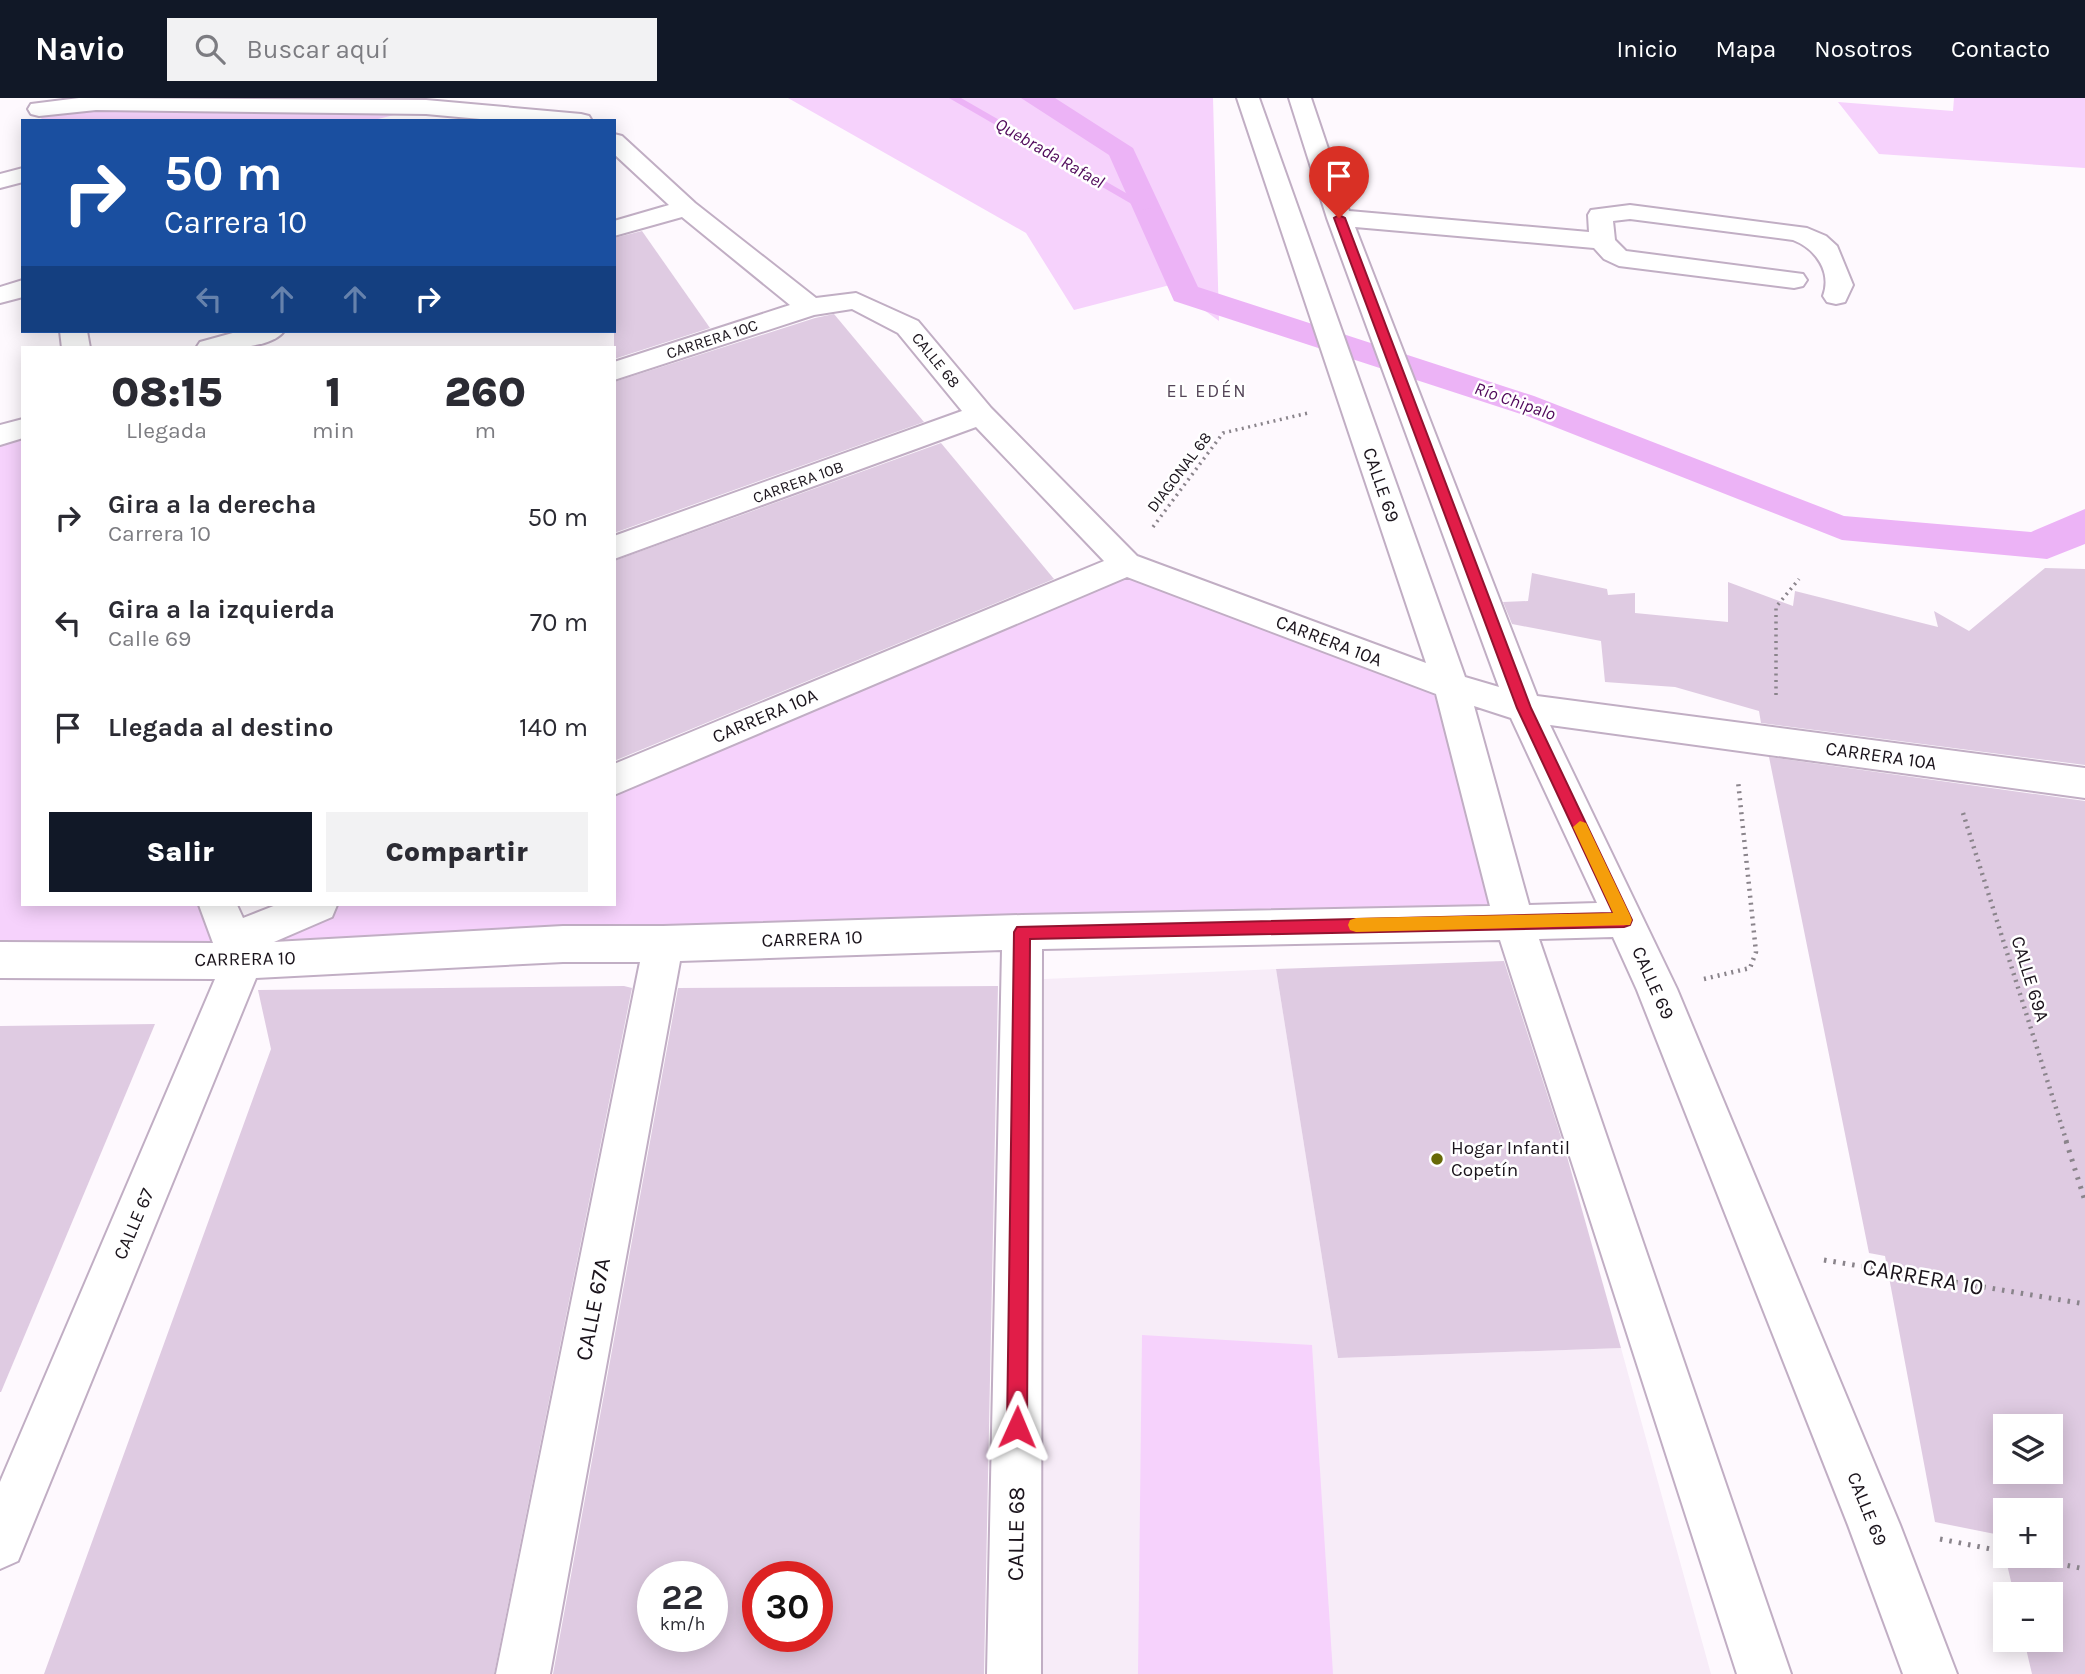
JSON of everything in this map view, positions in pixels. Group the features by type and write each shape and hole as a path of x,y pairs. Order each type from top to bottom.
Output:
{"street":[{"name":"CALLE 69","path":"1248,98 1451,686 1514,922 1764,1674"},
{"name":"CALLE 69","path":"1300,98 1339,218 1524,708 1657,989 1874,1525 1930,1674"},
{"path":"38,109 96,103 426,107 530,119"},
{"path":"616,143 686,208 810,307"},
{"path":"0,181 21,176"},
{"path":"616,228 686,208"},
{"path":"1794,280 1619,258 1608,251 1601,241 1600,215 1612,212 1798,233 1826,247 1840,285 1836,296"},
{"path":"1339,218 1601,241"},
{"path":"0,295 21,289"},
{"name":"CALLE 68","path":"810,307 856,301 908,327 981,415 1126,564"},
{"name":"CARRERA 10C","path":"616,370 810,307"},
{"path":"217,346 263,333"},
{"name":"CARRERA 10B","path":"616,547 981,415"},
{"path":"0,435 21,429"},
{"name":"CARRERA 10A","path":"616,779 1126,564 1451,686 1524,708 2085,783"},
{"path":"231,936 315,906"},
{"name":"CARRERA 10","path":"0,960 231,936 663,944 1022,932 1624,920"},
{"name":"CALLE 68","path":"1014,1674 1022,932"},
{"name":"CALLE 67","path":"0,1543 231,936"},
{"name":"CALLE 67A","path":"523,1674 663,944"}],"path":[{"name":"DIAGONAL 68","path":"1126,564 1223,433 1347,386"},
{"path":"1777,741 1776,607 1799,579"},
{"path":"1657,989 1750,968 1756,953 1733,735"},
{"name":"CALLE 69A","path":"1948,765 2085,1201"},
{"name":"CARRERA 10","path":"1761,1249 2085,1304"},
{"path":"2063,1565 2085,1569"}],"shaded area":[{"path":"788,98 1213,98 1219,321 1170,285 1074,310 1026,233"},
{"path":"1954,98 2085,98 2085,168 1879,154 1838,102 1953,111"},
{"path":"426,107 378,119 42,119 39,109"},
{"path":"21,429 21,906 218,906 232,941 316,906 616,906 616,779 1126,564 1451,686 1514,922 0,960 0,435"},
{"path":"1276,969 1338,1358 1621,1348 1711,1674 1036,1674 1044,979"},
{"path":"1142,1335 1312,1345 1333,1674 1138,1674"}],"water":[{"name":"Río Chipalo","path":"1021,98 1055,98 1133,148 1198,287 1534,396 1844,516 2031,532 2085,509 2085,544 2047,559 1842,540 1527,416 1174,301 1109,155"}],"building":[{"path":"642,231 710,328 616,358 616,238"},
{"path":"834,314 924,422 616,532 616,381"},
{"path":"941,443 1054,579 616,760 616,560"},
{"path":"2045,568 2085,569 2085,765 1761,723 1759,711 1675,687 1605,682 1601,641 1512,624 1503,602 1528,601 1532,573 1607,589 1608,595 1635,593 1635,613 1728,622 1728,582 1793,606 1795,591 1938,627 1934,611 1969,631"},
{"path":"1769,757 2085,801 2085,1674 2032,1674 2027,1652 2063,1652 2063,1582 2011,1582 2008,1568 2063,1568 2063,1498 1993,1498 1993,1534 1935,1522 1885,1256 1869,1253"},
{"name":"Hogar Infantil Copetín","path":"1504,961 1564,1146 1621,1348 1338,1358 1276,969"},
{"path":"998,986 984,1674 553,1674 678,988"},
{"path":"632,988 494,1674 44,1674 271,1049 258,990"},
{"path":"155,1024 1,1392 0,1392 0,1026"}],"waterway":[{"name":"Quebrada Rafael","path":"954,98 1146,208"}],"slow traffic":[{"path":"1356,925 1624,920 1580,827"}],"place":[{"name":"Hogar Infantil Copetín","path":"1437,1159"}],"district":[{"name":"EL EDÉN","path":"1207,391"}],"route":[{"path":"1017,1427 1022,932 1624,920 1524,708 1339,218"}]}
